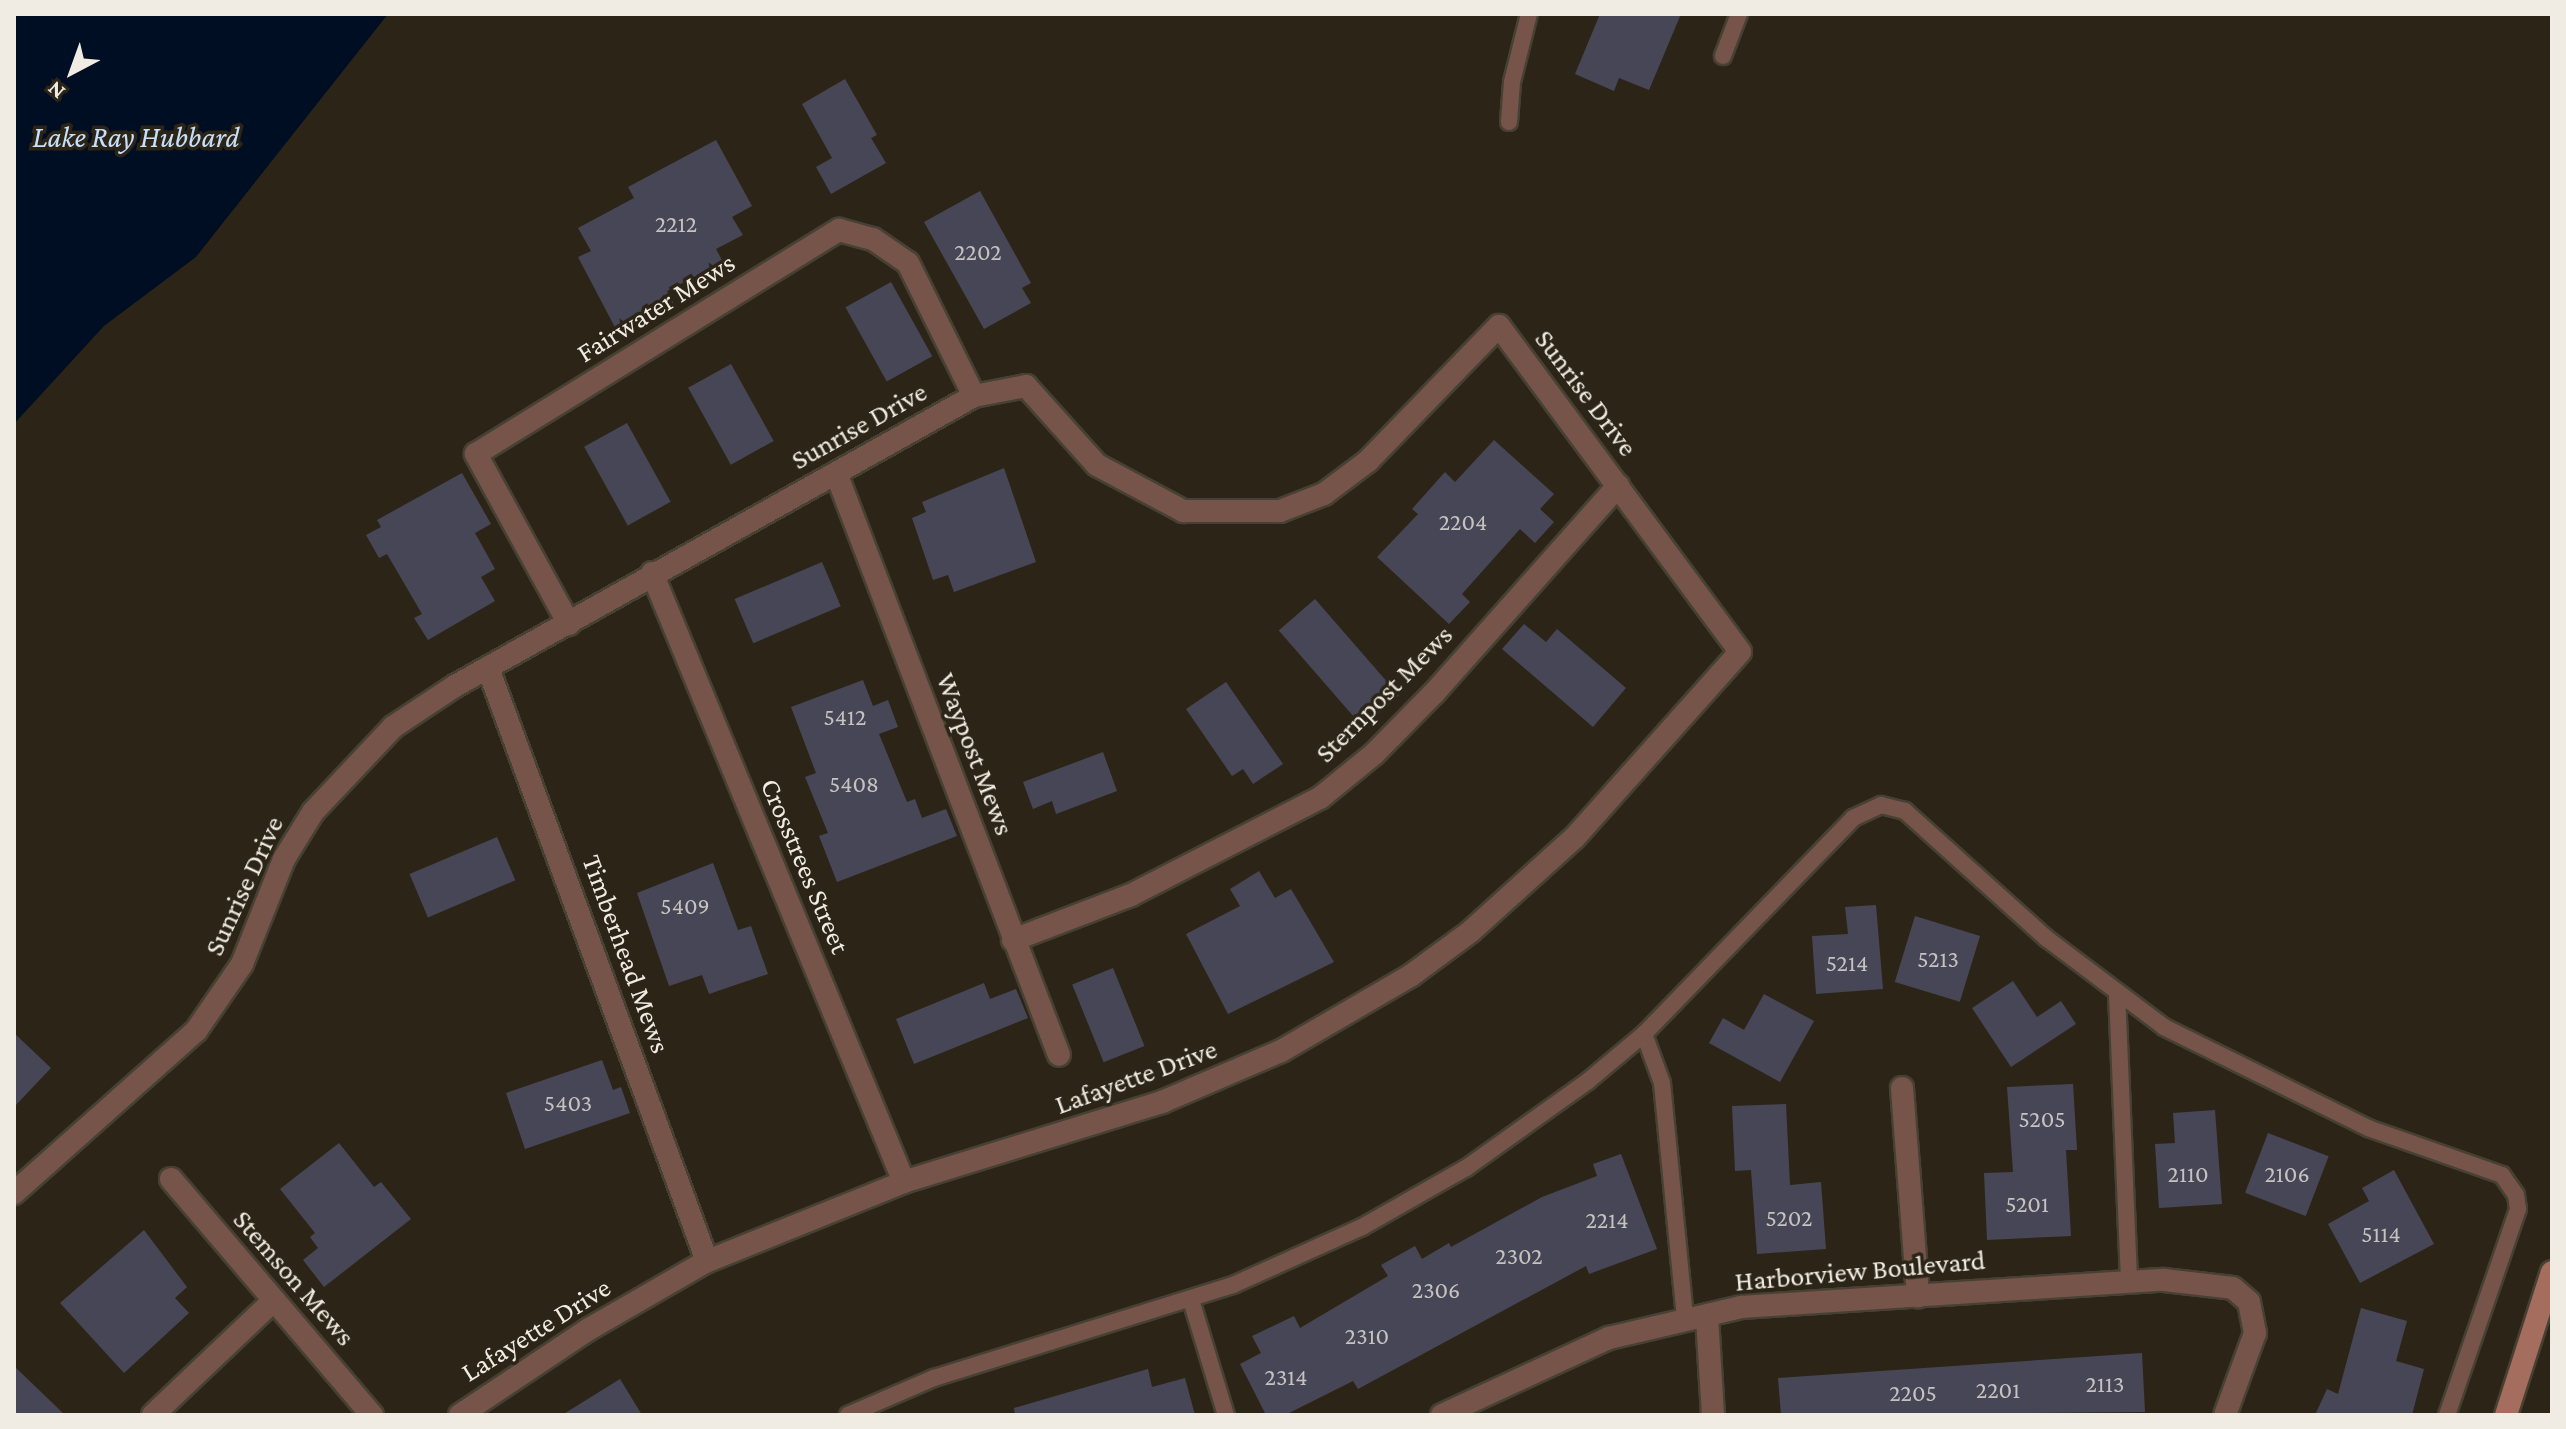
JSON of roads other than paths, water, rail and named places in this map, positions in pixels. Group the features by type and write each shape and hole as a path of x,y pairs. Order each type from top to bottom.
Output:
{"main road":[{"path":"2506,1415 2552,1272"}],"street":[{"name":"Fairwater Mews","path":"569,624 476,454 839,230 873,239 908,263 974,396"},
{"name":"Sunrise Drive","path":"14,1193 163,1064 220,1002 242,964 284,859 313,812 350,768 393,727 652,573 974,396 1026,386 1097,465 1183,511 1280,511 1324,494 1368,461 1499,326 1740,652"},
{"name":"Waypost Mews","path":"836,473 1059,1055"},
{"name":"Sternpost Mews","path":"1013,940 1131,895 1242,843 1320,798 1374,754 1435,692 1618,486"},
{"name":"Crosstrees Street","path":"652,573 904,1182"},
{"name":"Lafayette Drive","path":"460,1415 589,1329 707,1261 904,1182 1098,1125 1223,1080 1410,976 1470,932 1574,838 1740,652"},
{"name":"Timberhead Mews","path":"488,668 707,1261"},
{"path":"1902,1088 1918,1296"},
{"name":"Stemson Mews","path":"171,1179 372,1415"},
{"name":"Harborview Boulevard","path":"1442,1415 1468,1409 1609,1338 1741,1307 2129,1282 2206,1281 2233,1288 2249,1302 2255,1333 2225,1415"},
{"path":"153,1415 274,1300"},
{"path":"1696,1318 1713,1415"}],"lane":[{"path":"1509,122 1512,82 1529,14"},
{"path":"1723,56 1739,14"},
{"path":"848,1415 934,1378 1191,1300 1350,1232 1466,1168 1577,1090 1644,1034 1853,818 1881,805 1905,811 2046,938 2164,1027 2285,1090 2368,1128 2483,1164 2511,1186 2518,1209 2447,1415"},
{"path":"2117,993 2129,1282"},
{"path":"1644,1034 1662,1083 1696,1318"},
{"path":"1191,1300 1226,1415"}],"water":[{"name":"Lake Ray Hubbard","path":"14,14 388,14 196,257 104,326 14,424"}]}
